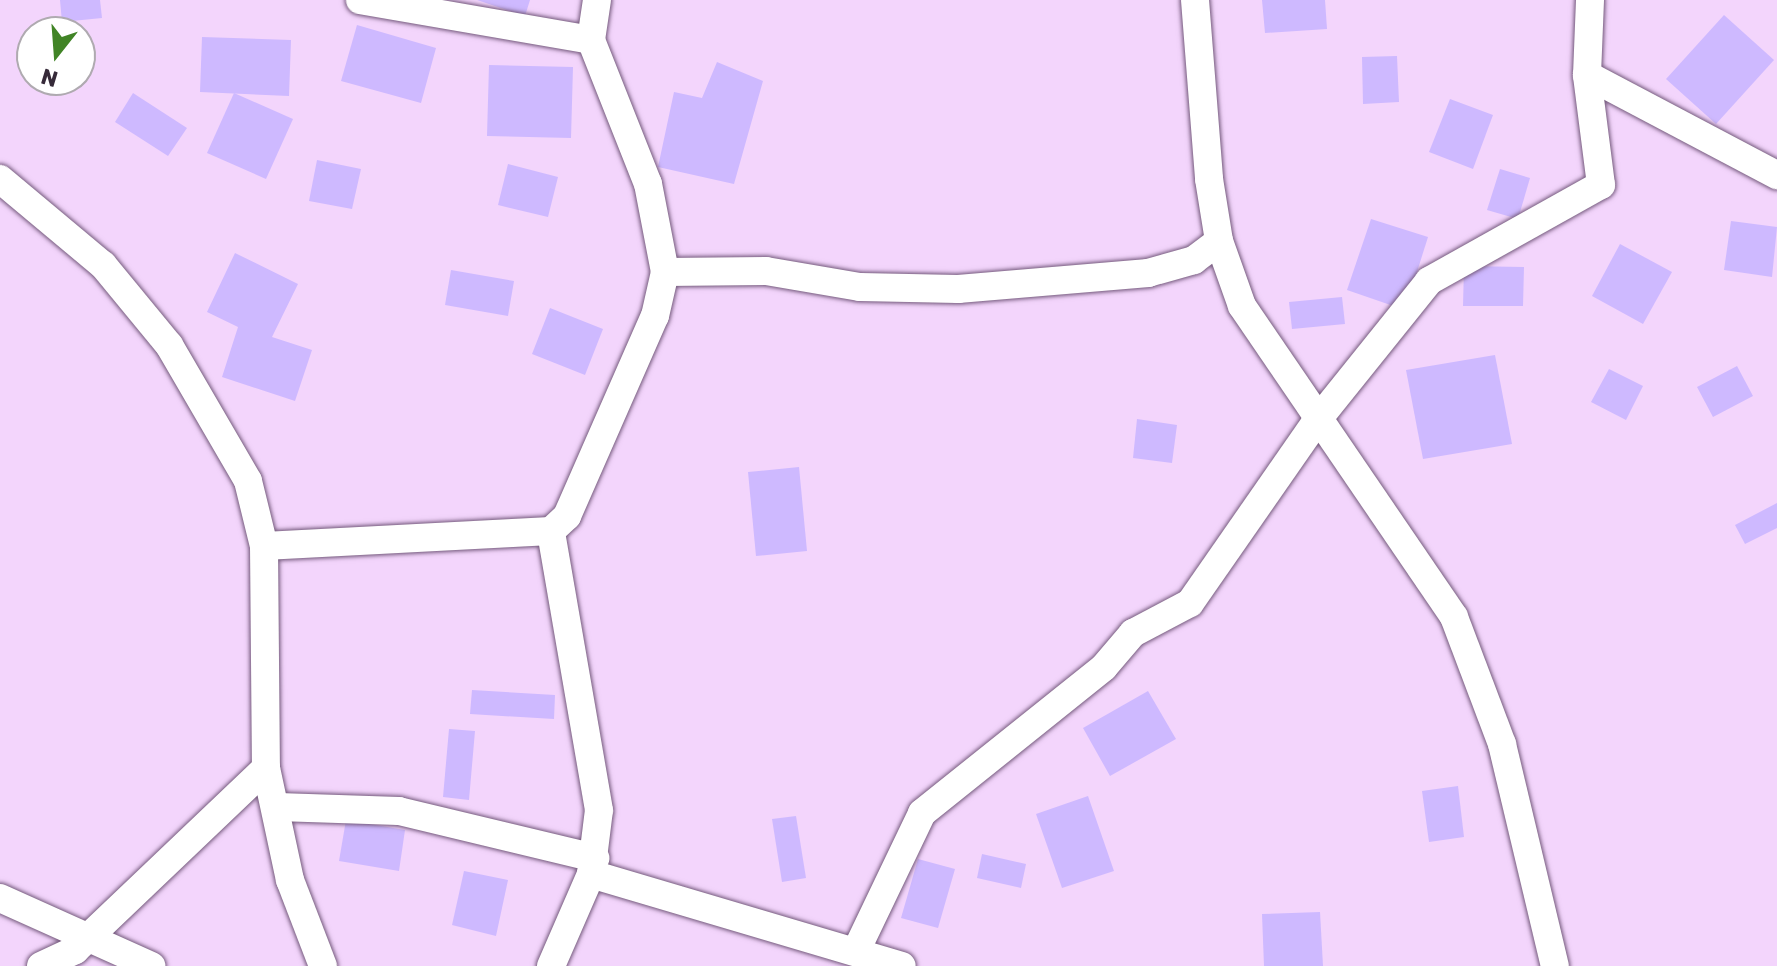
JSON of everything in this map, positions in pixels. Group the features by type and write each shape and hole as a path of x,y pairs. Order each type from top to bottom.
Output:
{"street":[{"path":"360,0 591,40"},
{"path":"264,546 551,531 567,516 638,355 665,272 648,184 591,40 597,0"},
{"path":"1195,0 1219,241 1259,340 1454,617 1502,744 1555,966"},
{"path":"856,951 922,813 1104,667 1133,633 1190,603 1315,423 1429,281 1601,185 1587,75 1590,0"},
{"path":"1587,75 1777,175"},
{"path":"0,179 103,265 169,345 248,481 264,546 266,768 278,807 290,880 323,966"},
{"path":"665,272 766,271 860,287 958,289 1148,273 1194,260 1219,241"},
{"path":"551,531 596,784 593,866 551,966"},
{"path":"41,966 66,957 266,768"},
{"path":"278,807 399,811 593,866 902,966"},
{"path":"0,898 90,933 151,966"}],"building":[{"path":"60,0 100,0 102,18 61,16"},
{"path":"477,0 530,0 525,16"},
{"path":"1262,0 1325,0 1327,29 1265,33"},
{"path":"1724,15 1774,60 1716,124 1666,79"},
{"path":"357,25 436,48 421,103 341,81"},
{"path":"202,37 291,40 289,96 200,92"},
{"path":"1397,56 1399,102 1363,104 1362,57"},
{"path":"717,62 763,81 734,184 658,167 674,92 702,98"},
{"path":"489,65 573,67 571,138 487,136"},
{"path":"133,93 187,128 168,156 115,122"},
{"path":"234,93 293,119 266,179 207,153"},
{"path":"1450,99 1493,115 1473,169 1429,152"},
{"path":"317,160 361,169 352,209 309,201"},
{"path":"508,164 558,177 548,217 498,205"},
{"path":"1500,169 1530,178 1518,219 1487,210"},
{"path":"1371,219 1428,237 1405,310 1347,290"},
{"path":"1731,221 1777,227 1772,277 1724,270"},
{"path":"1620,244 1672,272 1643,324 1592,296"},
{"path":"235,253 298,284 272,337 312,350 295,401 222,377 238,327 207,312"},
{"path":"1464,266 1524,267 1523,306 1463,306"},
{"path":"451,270 514,281 508,316 445,305"},
{"path":"1342,297 1345,324 1292,329 1289,302"},
{"path":"550,308 603,329 585,375 532,354"},
{"path":"1495,355 1512,444 1423,459 1406,370"},
{"path":"1737,366 1753,396 1713,417 1697,387"},
{"path":"1609,369 1643,386 1626,420 1591,402"},
{"path":"1137,419 1177,425 1172,463 1133,458"},
{"path":"799,467 807,551 756,556 748,472"},
{"path":"1777,503 1777,528 1745,544 1735,525"},
{"path":"472,690 555,695 554,719 470,714"},
{"path":"1148,691 1176,739 1110,776 1083,728"},
{"path":"449,729 475,731 469,800 443,797"},
{"path":"1458,786 1464,837 1429,842 1422,791"},
{"path":"1088,796 1114,871 1062,888 1036,814"},
{"path":"796,816 806,878 782,882 772,819"},
{"path":"346,820 405,830 399,871 339,861"},
{"path":"982,854 1026,864 1021,888 977,878"},
{"path":"918,859 955,869 938,928 901,918"},
{"path":"464,871 508,880 496,936 452,925"},
{"path":"1320,912 1323,966 1264,966 1262,914"}]}
